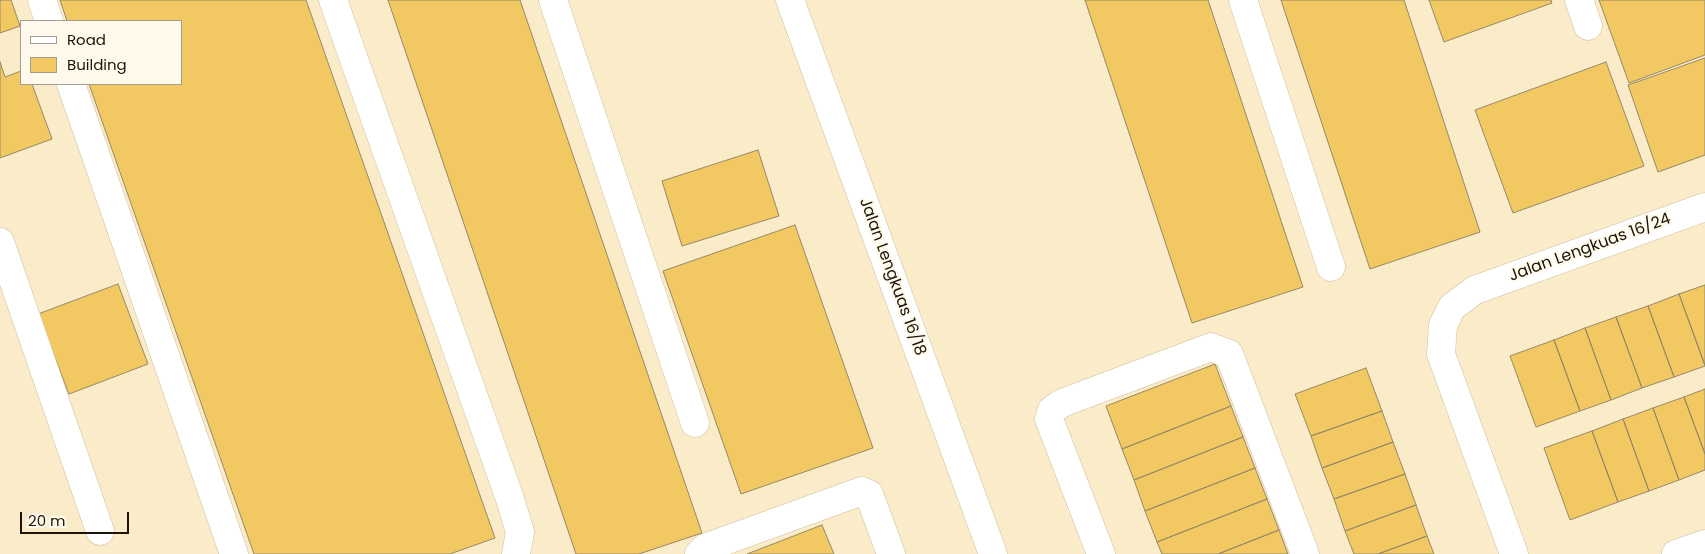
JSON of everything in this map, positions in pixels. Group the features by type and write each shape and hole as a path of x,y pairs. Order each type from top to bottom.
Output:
{"street":[{"path":"42,0 49,20"},
{"path":"333,0 510,499 520,532 516,554"},
{"path":"553,0 695,424"},
{"name":"Jalan Lengkuas 16/18","path":"790,0 993,554"},
{"path":"1243,0 1331,267"},
{"path":"1579,0 1588,26"},
{"path":"71,85 234,554"},
{"name":"Jalan Lengkuas 16/24","path":"1514,554 1441,354 1443,325 1452,307 1475,290 1705,207"},
{"path":"0,242 100,531"},
{"path":"1101,554 1049,419 1052,410 1062,403 1211,347 1229,354 1305,554"},
{"path":"698,554 705,548 862,490 869,494 891,554"},
{"path":"1676,554 1705,544"}],"building":[{"path":"0,0 11,0 20,26 0,33"},
{"path":"60,0 306,0 495,538 450,554 254,554 89,85 182,85 182,20 67,20"},
{"path":"388,0 520,0 702,533 639,554 576,554"},
{"path":"1085,0 1208,0 1303,287 1192,323"},
{"path":"1281,0 1404,0 1480,232 1370,269"},
{"path":"1429,0 1551,0 1552,3 1444,42"},
{"path":"1599,0 1705,0 1705,55 1629,83"},
{"path":"1705,58 1705,155 1658,172 1628,85"},
{"path":"0,62 5,77 20,71 20,85 32,85 52,139 0,158"},
{"path":"1606,62 1644,166 1513,213 1475,110"},
{"path":"758,150 779,216 682,246 662,181"},
{"path":"795,225 873,448 741,494 663,271"},
{"path":"118,284 148,364 69,394 38,314"},
{"path":"1705,285 1705,365 1679,294"},
{"path":"1679,294 1705,366 1674,377 1648,306"},
{"path":"1648,306 1674,377 1642,388 1616,317"},
{"path":"1616,317 1642,388 1611,400 1585,328"},
{"path":"1585,328 1611,400 1580,411 1554,340"},
{"path":"1554,340 1580,411 1536,427 1510,356"},
{"path":"1215,364 1231,406 1122,449 1106,406"},
{"path":"1366,368 1382,411 1311,436 1295,394"},
{"path":"1705,389 1705,454 1684,397"},
{"path":"1684,397 1705,454 1705,470 1679,480 1653,408"},
{"path":"1231,406 1243,437 1134,480 1122,449"},
{"path":"1653,408 1679,480 1649,491 1623,419"},
{"path":"1382,411 1393,442 1322,468 1311,436"},
{"path":"1623,419 1649,491 1618,502 1592,431"},
{"path":"1592,431 1618,502 1570,520 1544,448"},
{"path":"1243,437 1255,468 1145,511 1134,480"},
{"path":"1393,442 1405,474 1334,499 1322,468"},
{"path":"1255,468 1267,499 1157,542 1145,511"},
{"path":"1405,474 1416,505 1345,531 1334,499"},
{"path":"1267,499 1279,530 1218,554 1162,554 1157,542"},
{"path":"1416,505 1427,536 1378,554 1354,554 1345,531"},
{"path":"822,525 834,554 747,554"},
{"path":"1279,530 1288,554 1218,554"},
{"path":"1427,536 1434,554 1378,554"}]}
